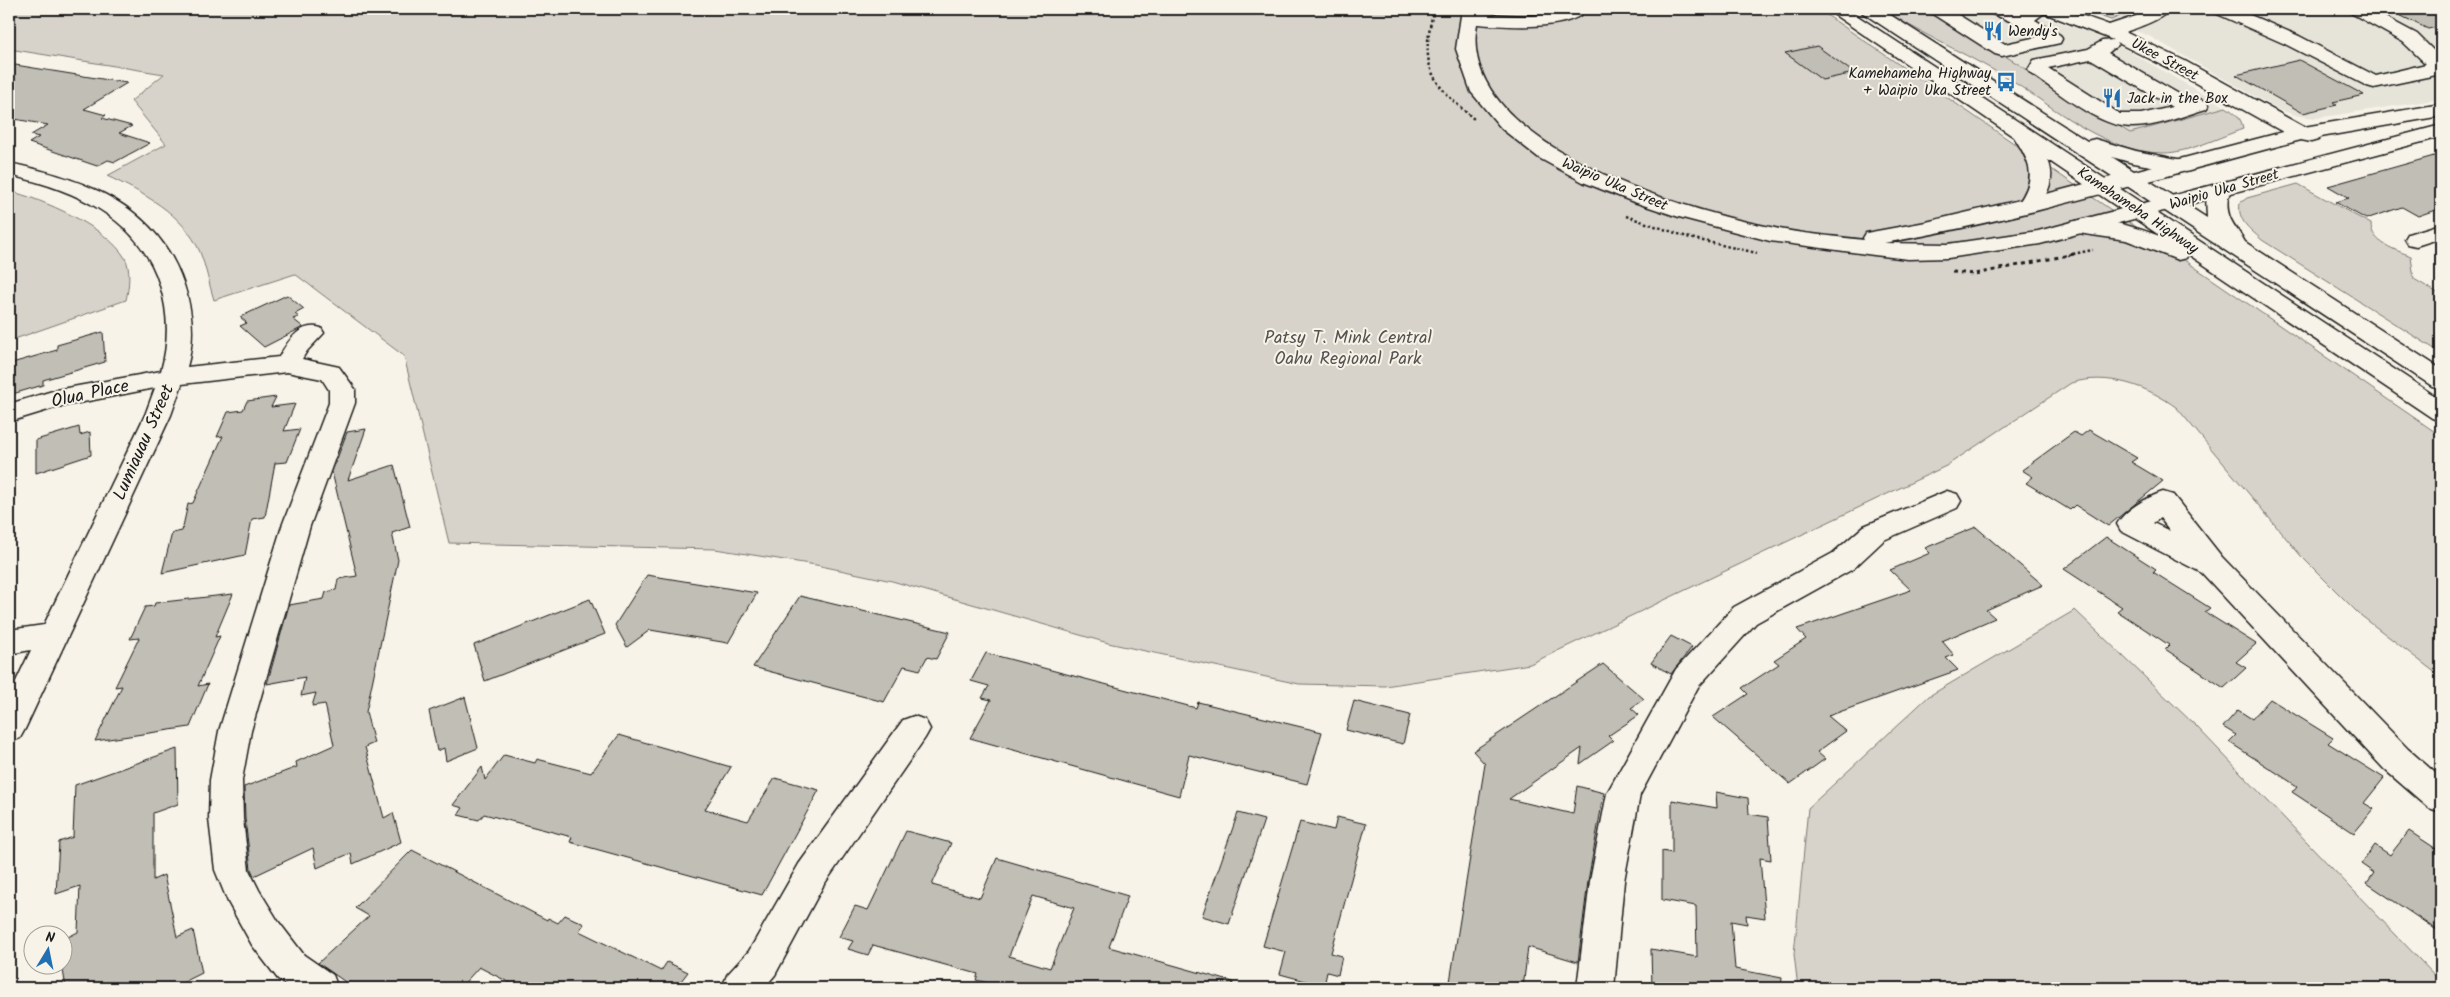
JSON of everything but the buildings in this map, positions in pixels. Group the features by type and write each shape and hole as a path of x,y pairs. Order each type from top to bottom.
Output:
{"street":[{"path":"1470,13 1532,20 1568,16 1578,9"},
{"name":"Kamehameha Highway","path":"1835,9 2441,412"},
{"name":"Kamehameha Highway","path":"1869,9 2441,380"},
{"path":"1937,9 2002,50 2053,39 2022,20 1996,9"},
{"path":"2022,20 2038,9"},
{"path":"2221,9 2292,40 2374,82 2441,68"},
{"path":"2357,9 2410,38 2441,68"},
{"name":"Ukee Street","path":"2064,11 2119,31 2301,134"},
{"path":"2153,12 2145,20 2119,31 2094,53 2041,64 2038,70 2113,118 2123,121 2136,122 2234,96"},
{"name":"Waipio Uka Street","path":"1470,13 1465,53 1475,78 1487,100 1506,121 1533,145 1569,167 1657,203 1772,234 1827,242 1914,252 1947,252 1993,246 2140,212 2441,131"},
{"path":"2094,53 2189,108"},
{"path":"2016,105 2068,132 2113,151 2154,161 2186,166"},
{"name":"Waipio Uka Street","path":"1827,242 1889,236 2186,166 2301,134 2441,110"},
{"path":"2022,134 2038,158 2041,169 2041,184 2038,193 2029,204"},
{"path":"2295,169 2303,158 2305,150 2301,134 2350,142 2395,144"},
{"name":"Lumiauau Street","path":"9,169 50,178 88,193 115,208 146,234 163,257 173,282 179,310 179,345 171,377 158,415 52,635 9,730"},
{"path":"2223,189 2216,195 2216,216 2233,241 2254,260"},
{"path":"2079,227 2115,230 2151,240 2234,287 2286,308"},
{"path":"2416,239 2441,231"},
{"path":"287,364 297,346 312,333"},
{"name":"Olua Place","path":"9,413 56,399 171,377 287,364 330,373 342,389 342,403 296,526 235,731 226,780 226,819 232,870 246,902 265,933 291,967 320,988"},
{"path":"1595,988 1607,881 1624,793 1687,678 1745,615 1843,561 1874,533 1947,501"},
{"path":"2212,566 2396,759 2441,798"},
{"path":"9,642 52,635"},
{"path":"740,988 762,963 811,875 914,729"}],"shaded area":[{"path":"1929,9 2020,9 2090,33 2123,48 2226,107 2130,133"},
{"path":"2079,9 2441,9 2441,99 2316,118 2299,116 2279,110 2149,36"}],"green space":[{"name":"Patsy T. Mink Central Oahu Regional Park","path":"9,9 1818,9 2441,436 2441,677 2359,614 2301,556 2177,408 2153,393 2127,383 2099,379 2071,383 1946,466 1530,664 1385,686 1299,684 1108,643 892,581 816,565 715,549 449,543 404,356 295,274 214,300 200,252 193,238 183,226 173,215 148,197 107,176 166,144 131,101 164,74 9,49"},
{"path":"1882,9 1929,9 2130,133 2226,107 2237,116 2243,129 2193,148 2173,152 2140,151 2118,144 2096,135 2075,123 1995,71"},
{"path":"2093,9 2136,9 2111,20 2088,12"},
{"path":"2298,184 2371,224 2375,236 2385,245 2411,256 2414,279 2441,295 2441,353 2262,240 2242,220 2240,203 2247,198"},
{"path":"9,191 39,200 73,216 89,225 116,247 125,258 128,267 129,284 126,300 9,341"},
{"path":"2075,610 2197,727 2441,982 2441,988 1798,988 1794,954 1808,808 1929,696"}],"place":[{"name":"Wendy's","path":"1993,31"},
{"name":"Kamehameha Highway + Waipio Uka Street","path":"2006,82"},
{"name":"Jack in the Box","path":"2112,98"}]}
